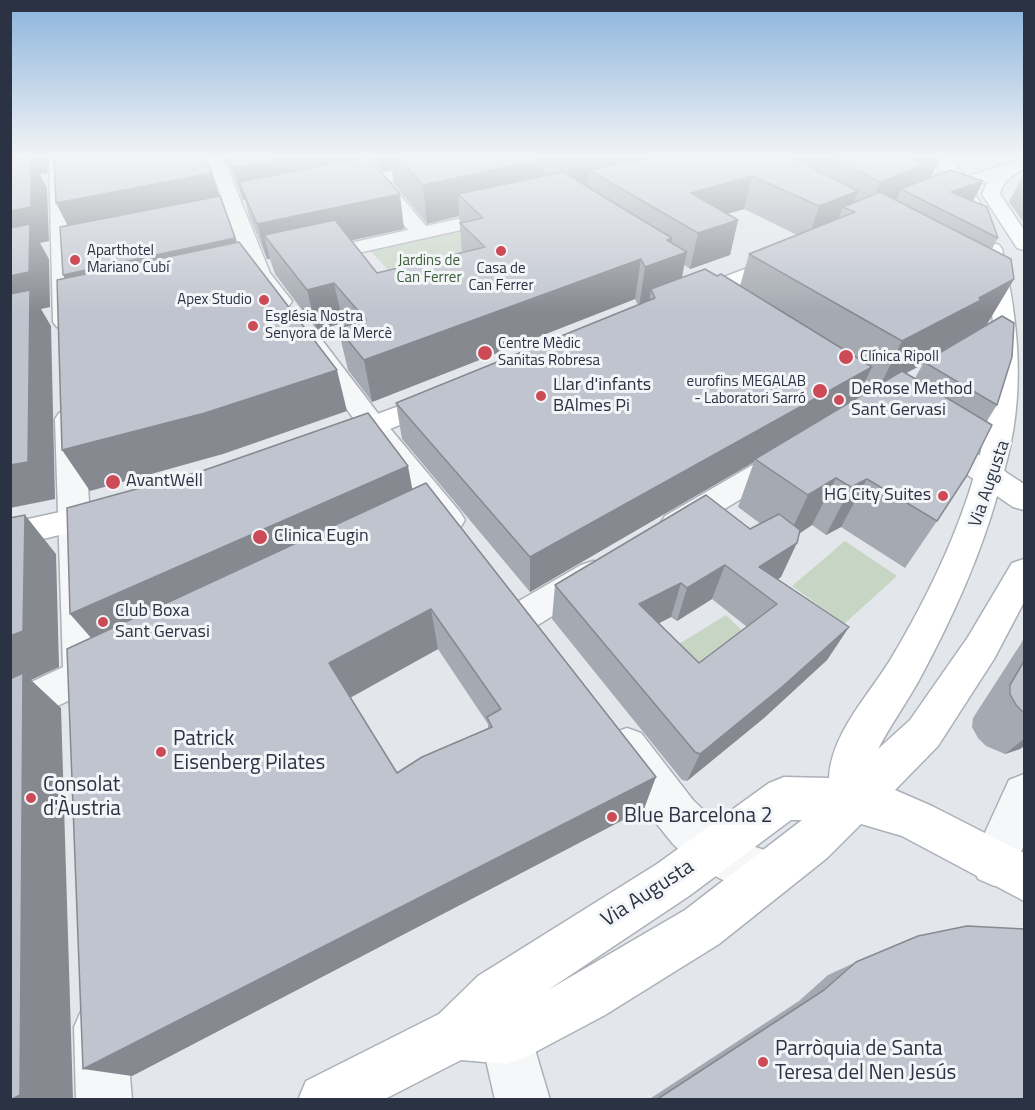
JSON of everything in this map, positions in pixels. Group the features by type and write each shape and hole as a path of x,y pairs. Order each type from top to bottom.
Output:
{"main road":[{"name":"Via Augusta","path":"852,800 851,770 862,739 884,706 926,629 971,537 995,479 1011,413 1016,362 1014,341 1018,309 973,209"},
{"path":"1001,209 1024,244"},
{"path":"662,309 698,286 800,254"},
{"path":"311,449 464,388"},
{"path":"995,479 1024,499"},
{"path":"10,535 73,522 140,503"},
{"name":"Via Augusta","path":"325,1100 482,1036 587,997 702,927 811,842 924,733 981,648 1024,572"},
{"name":"Via Augusta","path":"482,1036 496,994 673,880 784,798 852,800"},
{"path":"852,800 888,809 917,821 1009,871"}],"street":[{"path":"64,209 71,245 65,314 84,720"},
{"path":"232,209 299,326 373,426 423,514 467,543"},
{"path":"401,209 422,234"},
{"path":"297,261 520,211"},
{"path":"39,252 71,245"},
{"path":"234,274 266,267"},
{"path":"698,286 732,308"},
{"path":"982,289 1018,309"},
{"path":"983,344 1014,341"},
{"path":"803,354 995,479"},
{"path":"650,540 804,447"},
{"path":"525,615 619,559"},
{"path":"504,588 547,644"},
{"path":"10,711 133,652"},
{"path":"606,719 685,823 712,851 744,866 770,873"},
{"path":"1009,871 1024,795"},
{"path":"99,995 104,1100"},
{"path":"482,1036 523,1100"}],"green space":[{"name":"Jardins de Can Ferrer","path":"506,219 471,258 419,305 370,250"},
{"path":"845,541 897,576 844,624 792,586"},
{"path":"726,615 753,641 694,678 669,650"}],"building":[{"path":"154,209 225,209 235,238 63,275 60,227"},
{"path":"250,209 329,209 257,224"},
{"path":"473,209 624,209 672,238 667,240 687,252 645,267 641,259 364,360 338,328 366,320 334,283 307,290 264,235 335,220 377,273 485,247 460,223 483,218"},
{"path":"656,209 719,209 738,220 698,233"},
{"path":"847,209 913,209 1011,259 1014,279 979,298 981,300 902,341 749,254 855,212"},
{"path":"940,209 988,209 998,238"},
{"path":"30,224 29,272 10,276 10,228"},
{"path":"239,242 337,370 205,413 62,450 57,280"},
{"path":"705,269 717,276 721,274 872,367 530,557 396,403 655,298 651,289"},
{"path":"30,290 28,462 10,465 10,294"},
{"path":"1002,316 1014,323 1012,357 997,405 924,362"},
{"path":"902,371 992,425 967,475 937,521 867,479 851,487 836,478 808,495 755,459"},
{"path":"368,413 408,466 70,614 67,508 202,471"},
{"path":"426,483 656,777 83,1069 67,649","holes":["431,609 501,709 487,717 492,727 422,757 397,773 329,663"]},
{"path":"706,495 750,529 779,514 800,530 797,543 759,567 849,627 782,687 700,754 695,752 555,585","holes":["725,565 777,604 699,663 639,604 681,583 687,588"]},
{"path":"25,515 23,631 10,636 10,518"},
{"path":"1024,661 1024,713 1010,694 1010,685"},
{"path":"23,673 20,1095 10,1100 10,679"},
{"path":"967,926 1024,929 1024,1100 656,1100 824,990 856,962 918,936"}],"place":[{"name":"Casa de Can Ferrer","path":"501,251"},
{"name":"Aparthotel Mariano Cubí","path":"75,260"},
{"name":"Apex Studio","path":"264,300"},
{"name":"Església Nostra Senyora de la Mercè","path":"253,326"},
{"name":"Centre Mèdic Sanitas Robresa","path":"485,353"},
{"name":"Clínica Ripoll","path":"846,357"},
{"name":"eurofins MEGALAB - Laboratori Sarró","path":"820,391"},
{"name":"Llar d'infants BAlmes Pi","path":"541,396"},
{"name":"DeRose Method Sant Gervasi","path":"839,400"},
{"name":"AvantWell","path":"113,482"},
{"name":"HG City Suites","path":"943,496"},
{"name":"Clinica Eugin","path":"260,537"},
{"name":"Club Boxa Sant Gervasi","path":"103,622"},
{"name":"Patrick Eisenberg Pilates","path":"161,752"},
{"name":"Consolat d'Àustria","path":"31,798"},
{"name":"Blue Barcelona 2","path":"612,817"},
{"name":"Parròquia de Santa Teresa del Nen Jesús","path":"763,1062"}]}
